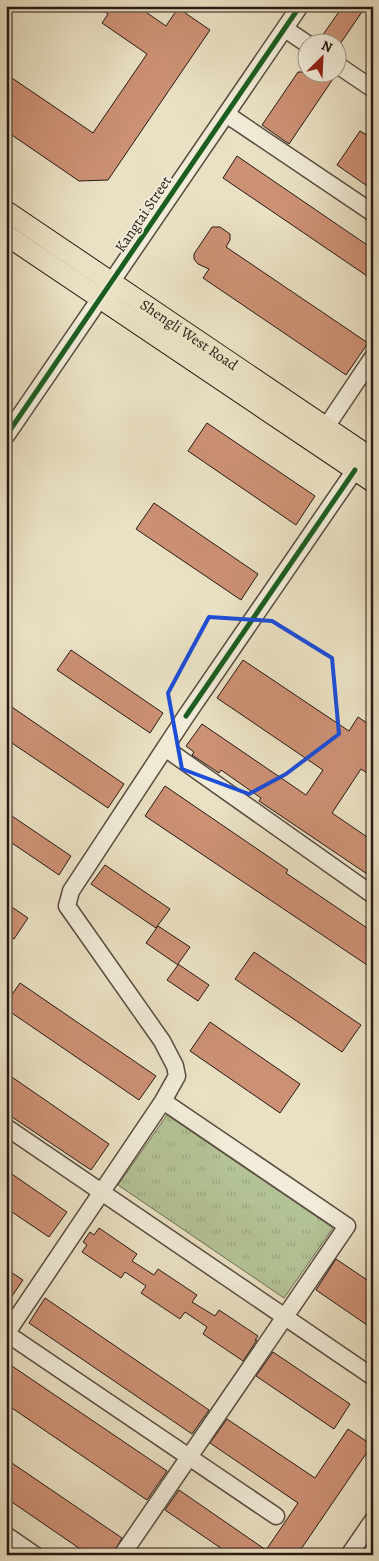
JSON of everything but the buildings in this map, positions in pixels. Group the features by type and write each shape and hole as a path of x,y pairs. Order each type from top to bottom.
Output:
{"main road":[{"name":"Shengli West Road","path":"6,211 106,290 373,482"},
{"name":"Shengli West Road","path":"6,235 106,290 326,427 373,459"}],"street":[{"name":"Kangtai Street","path":"6,436 300,6"},
{"path":"285,29 296,36"},
{"path":"346,70 373,88"},
{"path":"226,114 373,213"},
{"path":"326,427 373,357"},
{"path":"276,1516 6,1333 102,1193 163,1101 177,1076 175,1066 162,1041 67,906 71,891 186,716 355,470"},
{"path":"165,748 373,895"},
{"path":"122,1555 347,1226 163,1101"},
{"path":"6,1127 373,1377"},
{"path":"349,1555 373,1520"},
{"path":"6,1535 35,1555"}],"highlighted area":[{"path":"209,617 272,621 332,658 339,734 286,774 249,794 182,769 168,693"}],"green space":[{"path":"167,1115 333,1228 284,1298 118,1185"}],"cycle path":[{"path":"6,436 300,6"},
{"path":"186,716 355,470"}]}
